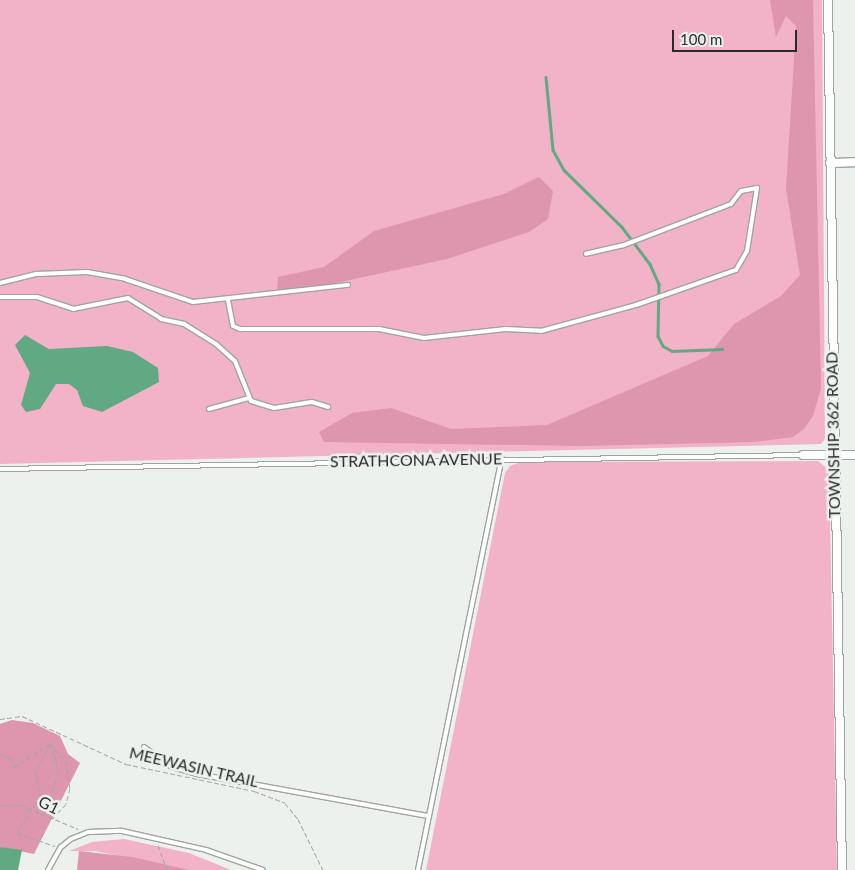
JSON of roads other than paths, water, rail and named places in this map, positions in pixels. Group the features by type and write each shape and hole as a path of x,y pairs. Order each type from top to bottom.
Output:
{"street":[{"name":"TOWNSHIP 362 ROAD","path":"828,0 832,455 842,870"},
{"path":"830,163 855,162"},
{"name":"STRATHCONA AVENUE","path":"803,455 855,455"}],"lane":[{"path":"228,300 233,326 240,330 379,329 424,338 506,329 541,331 736,270 747,250 756,188 741,191 731,204 624,246 586,254"},
{"path":"0,283 37,274 87,272 124,279 193,302 228,300 348,285"},
{"path":"0,297 37,297 72,309 128,298 140,303 161,319 184,324 229,355 249,398"},
{"path":"209,409 249,398 274,408 312,402 328,407"},
{"name":"STRATHCONA AVENUE","path":"0,469 502,458 803,455"},
{"path":"418,870 502,458"},
{"path":"144,746 172,767 197,774 429,816"},
{"path":"48,870 61,847 88,832 122,831 157,842 206,850 263,870"}],"waterway":[{"path":"546,77 553,150 564,170 622,227 650,264 659,284 658,336 663,346 672,351 722,349"}]}
